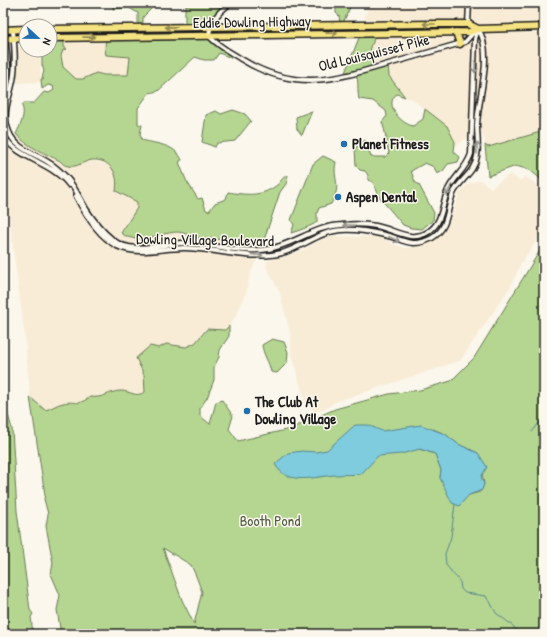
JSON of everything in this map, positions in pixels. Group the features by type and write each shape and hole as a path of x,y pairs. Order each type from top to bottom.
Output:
{"main road":[{"name":"Eddie Dowling Highway","path":"58,29 468,24 478,29"},
{"name":"Eddie Dowling Highway","path":"58,38 468,32 478,29 544,27"},
{"path":"4,30 18,30"},
{"path":"456,32 460,44"},
{"path":"4,39 18,39"}],"street":[{"path":"209,36 210,26 221,10 231,3"},
{"path":"468,24 469,3"},
{"name":"Old Louisquisset Pike","path":"209,36 215,42 234,54 268,73 305,81 320,81 343,77 460,44 465,42 478,29"},
{"name":"Dowling Village Boulevard","path":"13,30 14,78 4,114 10,135 21,147 51,164 68,178 91,217 114,241 129,247 142,248 183,243 267,249 280,247 327,226 343,224 375,226 390,229 403,235 417,236 426,233 438,223 449,188 468,164 471,154 475,39 478,29"},
{"name":"Dowling Village Boulevard","path":"3,133 8,142 18,151 50,167 61,176 76,195 89,218 108,240 129,250 142,252 183,248 269,256 283,253 328,232 342,230 375,233 413,244 423,242 433,237 442,228 448,217 454,193 474,166 478,156 477,125 484,75 484,38 478,29"},
{"path":"3,102 7,91 8,78 4,30"},
{"path":"8,78 14,78"}],"shaded area":[{"path":"370,3 498,3 505,7 506,3 544,3 544,131 488,147 485,145 484,139 479,132 475,133 454,147 455,142 447,126 412,99 405,97 389,76 388,64 374,66 369,46 374,33 331,33 332,29 340,29 340,25 366,24 365,16"},
{"path":"64,37 106,38 105,50 130,57 129,73 125,76 96,73 83,79 76,80 63,67 61,56 64,47"},
{"path":"18,47 18,58 40,58 41,82 17,83"},
{"path":"16,134 25,143 67,166 81,165 91,160 109,165 113,168 119,194 127,195 137,202 137,208 123,227 140,239 177,232 198,238 206,237 220,240 232,239 263,243 249,278 247,290 235,317 229,326 225,330 207,329 195,343 186,347 166,344 159,348 150,346 139,367 144,375 145,392 139,395 116,391 99,398 90,397 82,403 63,403 51,409 45,410 30,396 25,337 4,166 9,143 8,139"},
{"path":"510,174 520,181 524,176 544,189 544,230 521,263 511,286 460,361 337,401 325,409 315,412 306,405 291,354 291,337 280,293 266,266 267,261 298,252 329,236 381,237 388,240 392,244 405,248 425,245 440,234 450,222 459,193 468,184 480,180 491,188"}],"green space":[{"path":"113,3 150,3 152,8 143,17 143,27 185,26 185,7 195,3 226,3 209,25 216,27 216,31 223,35 206,38 223,46 233,54 231,58 219,53 214,60 204,60 195,57 158,91 149,93 138,108 138,124 142,125 140,134 142,140 170,148 179,155 182,160 179,162 186,180 198,199 202,198 206,210 209,211 215,203 226,199 228,192 254,194 266,192 288,175 286,184 280,192 263,243 197,238 177,232 141,239 127,237 121,233 137,208 137,202 116,191 117,185 115,173 109,165 99,160 92,160 74,166 66,166 60,161 25,143 16,134 22,120 22,106 24,103 34,103 44,92 49,93 54,90 53,86 48,85 42,89 41,79 44,79 42,78 44,71 42,58 58,58 58,37 64,37 64,47 67,49 63,50 61,56 63,67 76,79 83,79 96,73 104,75 128,75 130,57 106,55 106,32 138,32 138,13 129,8 113,9"},
{"path":"333,3 352,3 342,25 340,24 339,16 336,13 336,5"},
{"path":"361,33 374,33 373,43 370,46 374,66 388,64 389,76 405,97 397,94 393,98 392,103 395,113 403,122 413,126 423,119 425,109 447,126 455,142 454,152 460,157 458,162 448,164 443,171 437,174 434,167 425,163 411,171 415,182 419,185 434,213 433,220 422,229 411,228 403,225 380,198 373,182 368,180 368,175 365,171 360,170 356,166 355,148 365,140 371,157 385,157 389,153 382,122 387,116 386,111 373,101 359,99 356,73 344,75"},
{"path":"233,110 245,114 251,121 235,141 217,143 215,147 202,142 206,115 216,111 221,114"},
{"path":"312,111 302,135 297,129 296,117"},
{"path":"544,131 544,182 530,170 516,166 488,176 485,145 488,147"},
{"path":"323,156 336,162 335,174 337,186 334,197 331,204 319,208 317,213 317,222 291,233 294,225 291,220 313,164"},
{"path":"544,244 544,634 61,634 57,610 60,595 51,574 53,563 46,526 48,514 44,499 45,495 30,397 45,410 68,402 79,403 90,397 99,397 117,391 142,394 145,392 144,375 136,358 150,346 159,348 166,344 186,347 195,343 207,329 225,330 229,326 229,336 220,350 219,357 214,367 214,380 207,398 200,408 200,416 210,424 216,402 222,400 233,416 229,429 238,441 290,429 335,409 389,394 420,390 451,381 474,358","holes":["433,429 445,434 458,444 478,453 484,484 480,492 469,495 462,502 440,478 441,470 435,454 419,449","163,548 191,565 196,576 202,592 194,624 182,600"]},
{"path":"272,339 284,342 288,352 287,363 277,373 271,372 262,345"},
{"path":"3,366 7,411 12,429 17,511 30,610 33,614 31,617 33,634 3,634"}],"water":[{"name":"Booth Pond","path":"355,425 368,425 382,431 421,425 445,434 458,444 478,453 487,467 481,477 484,484 482,490 469,495 459,506 452,503 440,478 441,470 435,454 420,449 401,454 378,456 361,474 294,478 287,476 280,471 275,464 288,453 327,450"}],"waterway":[{"path":"532,432 539,423 544,420"},
{"path":"454,512 455,504"},
{"path":"454,512 451,537 445,554 446,565 460,582 461,589 465,593 486,596 488,600"},
{"path":"489,600 496,613 512,625 520,634"}],"place":[{"name":"Planet Fitness","path":"344,144"},
{"name":"Aspen Dental","path":"338,197"},
{"name":"The Club At Dowling Village","path":"247,411"}]}
